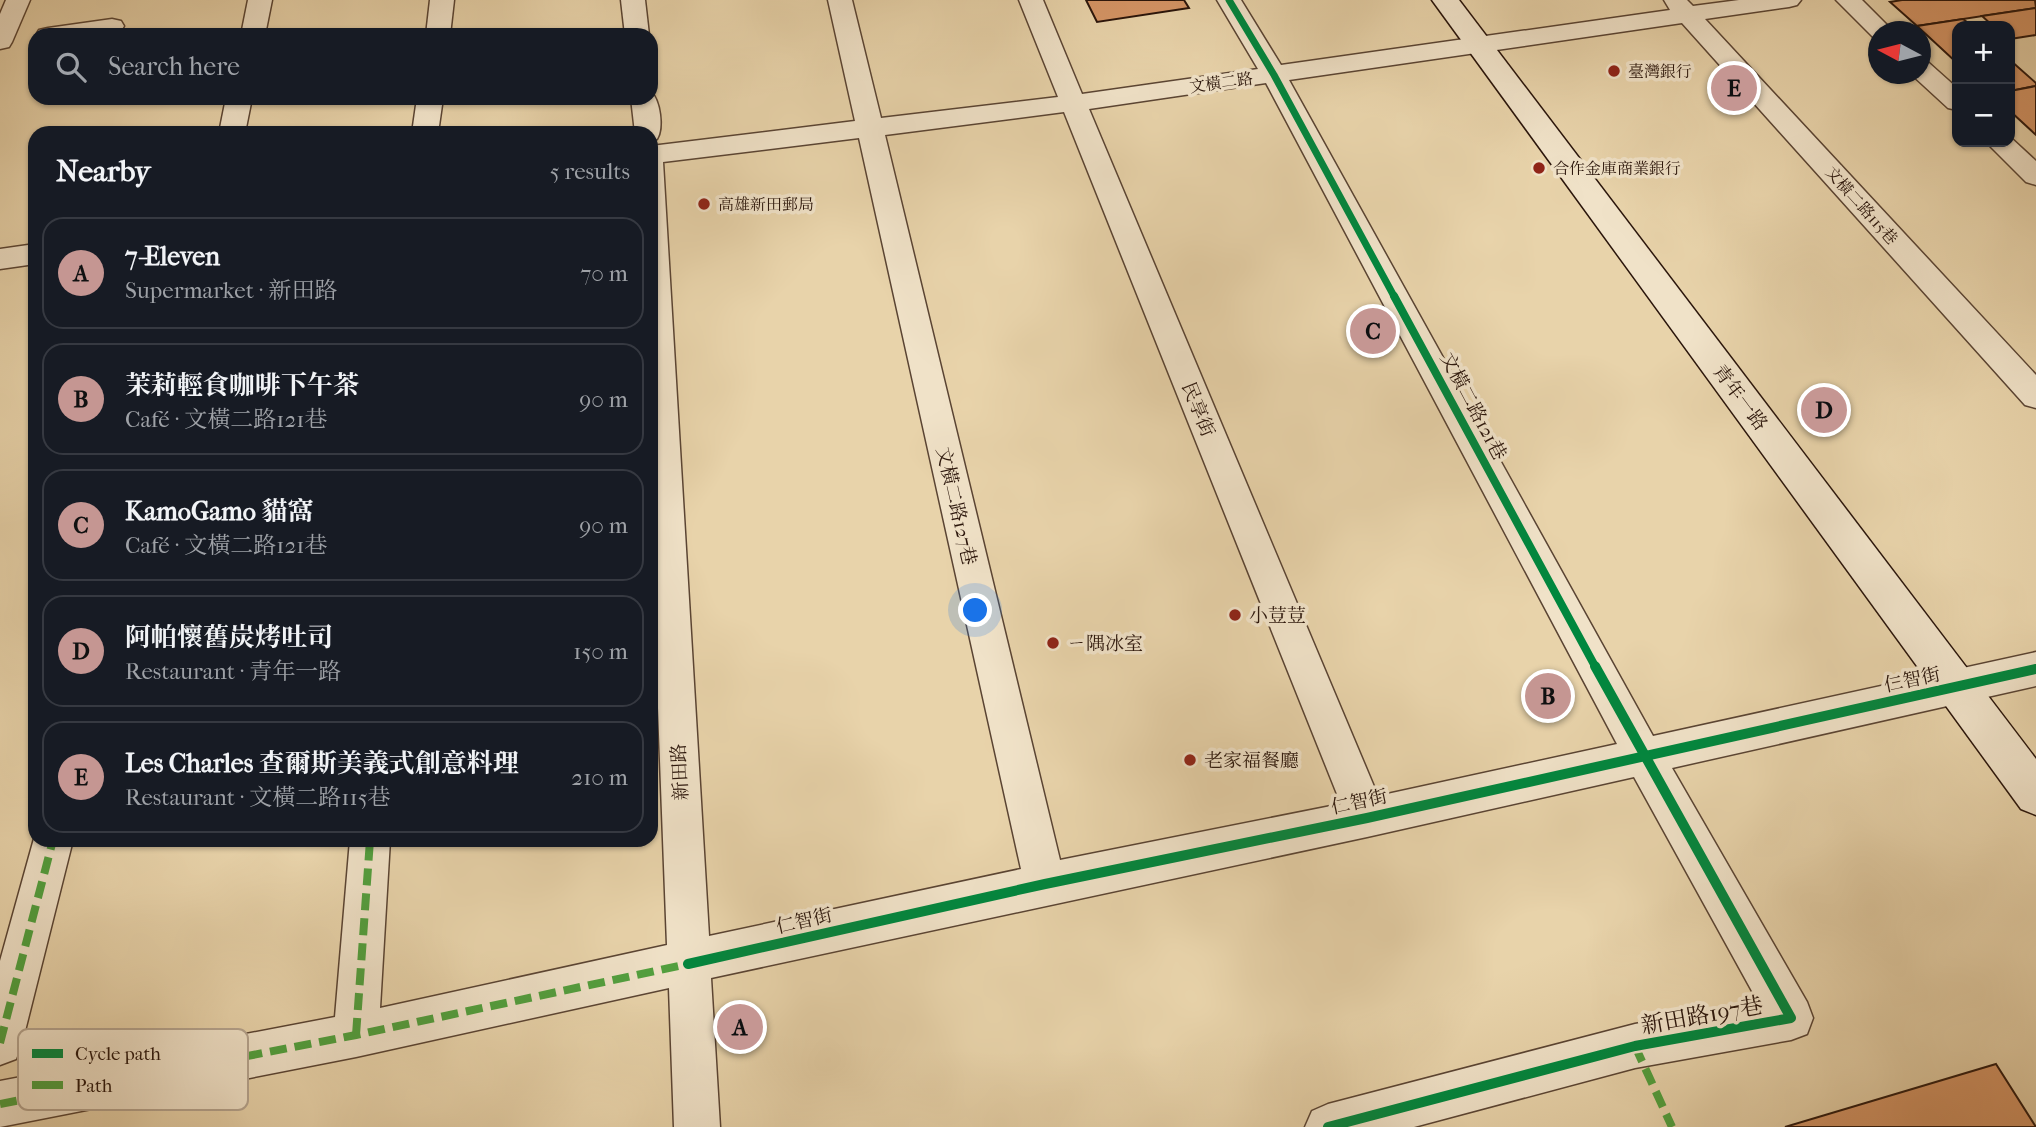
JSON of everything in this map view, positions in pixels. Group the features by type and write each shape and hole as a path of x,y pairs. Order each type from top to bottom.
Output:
{"street":[{"path":"0,42 18,0"},
{"path":"254,28 260,0"},
{"path":"439,28 442,0"},
{"path":"633,0 636,28"},
{"name":"文橫二路127巷","path":"840,0 1045,884"},
{"name":"民享街","path":"1031,0 1367,818"},
{"name":"文橫二路121巷","path":"1229,0 1274,75 1643,755"},
{"name":"青年一路","path":"1445,0 2036,794"},
{"name":"文橫二路","path":"658,154 1074,103 1274,75 1479,45 1680,7 1789,0"},
{"path":"1848,0 1870,21"},
{"name":"文橫二路115巷","path":"1680,7 2036,396"},
{"path":"98,28 112,26"},
{"path":"0,42 28,38"},
{"path":"1931,78 1952,97"},
{"path":"233,126 238,105"},
{"path":"426,126 429,105"},
{"path":"645,105 647,126"},
{"path":"2004,147 2036,176"},
{"path":"0,259 28,255"},
{"name":"新田路","path":"658,315 697,1127"},
{"name":"仁智街","path":"248,1056 688,964 1045,884 1367,818 2036,669"},
{"name":"新田路197巷","path":"1328,1127 1635,1046 1791,1018 1643,755"},
{"path":"0,1043 51,847"},
{"path":"356,1035 369,847"},
{"name":"仁智街","path":"0,1104 18,1101"}],"building":[{"path":"1086,0 1184,0 1189,8 1097,22"},
{"path":"2035,0 2036,8 1931,24 1931,21 1911,21 1890,2"},
{"path":"2036,8 2036,35 2015,38 2015,21 1988,21 1982,16"},
{"path":"1963,19 1966,21 1952,21 1952,58 1931,39 1931,24"},
{"path":"2015,64 2036,83 2036,86 2015,90"},
{"path":"2036,86 2036,135 2015,116 2015,90"},
{"path":"1996,1064 2036,1127 1785,1127"}],"marked path":[{"path":"0,1043 51,847"},
{"path":"356,1035 369,847"},
{"path":"248,1056 688,964"},
{"path":"1635,1046 1672,1127"},
{"path":"0,1104 18,1101"}],"cycle path":[{"path":"1229,0 1274,75 1643,755 1791,1018 1635,1046 1328,1127"},
{"path":"688,964 1045,884 1367,818 2036,669"}],"place":[{"name":"臺灣銀行","path":"1614,71"},
{"name":"Les Charles 查爾斯美義式創意料理","path":"1734,88"},
{"name":"合作金庫商業銀行","path":"1539,168"},
{"name":"高雄新田郵局","path":"704,204"},
{"name":"KamoGamo 貓窩","path":"1373,331"},
{"name":"阿帕懷舊炭烤吐司","path":"1824,410"},
{"name":"小荳荳","path":"1235,615"},
{"name":"ㄧ隅冰室","path":"1053,643"},
{"name":"茉莉輕食咖啡下午茶","path":"1548,696"},
{"name":"老家福餐廳","path":"1190,760"},
{"name":"7-Eleven","path":"740,1027"}]}
